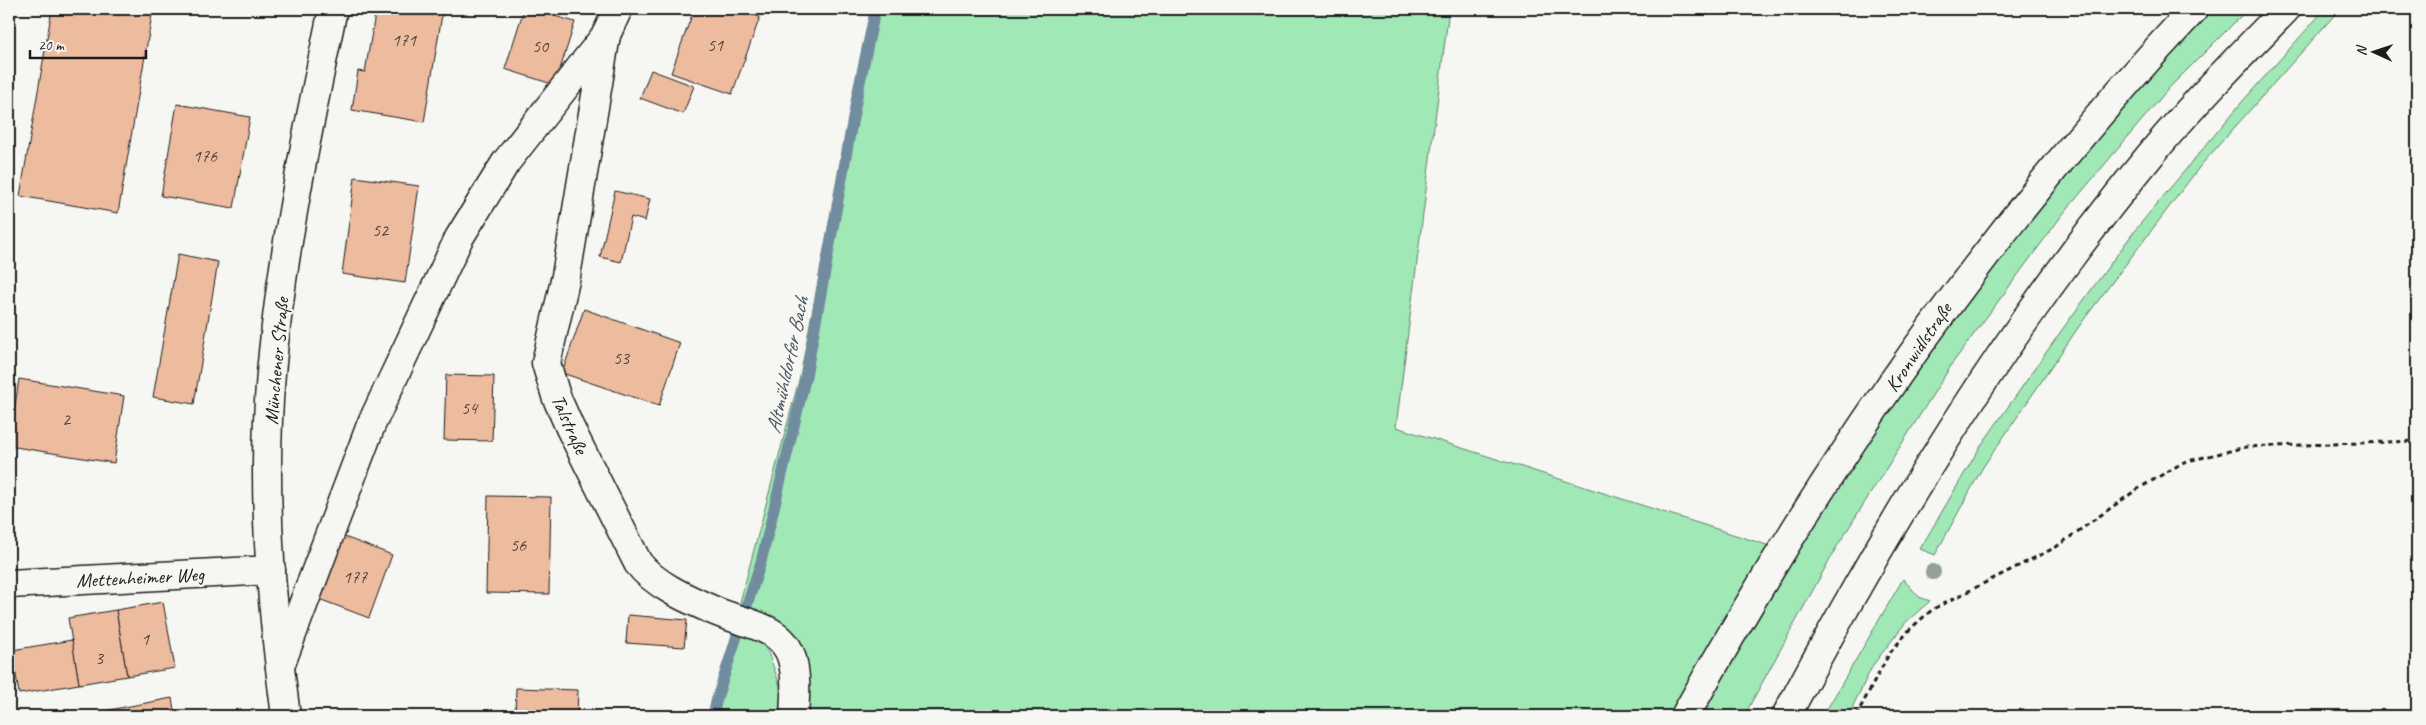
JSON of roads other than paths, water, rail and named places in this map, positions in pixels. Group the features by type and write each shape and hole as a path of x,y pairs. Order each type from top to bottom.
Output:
{"street":[{"name":"Münchener Straße","path":"286,716 271,570 267,496 271,374 287,250 306,136 333,9"},
{"name":"Talstraße","path":"280,666 371,425 459,238 506,162 606,35 618,9"},
{"name":"Kronwidlstraße","path":"1685,716 1729,638 1835,468 1950,299 2052,172 2144,62 2194,9"},
{"path":"1786,716 1843,609 1913,491 1994,366 2071,257 2153,152 2286,9"},
{"name":"Talstraße","path":"606,35 566,276 546,363 556,396 570,428 638,563 649,577 716,612 761,627 776,637 786,647 792,659 795,681 794,716"},
{"name":"Mettenheimer Weg","path":"9,584 271,570"}],"waterway":[{"name":"Altmühldorfer Bach","path":"713,716 717,698 761,562 806,376 857,96 874,16"}]}
